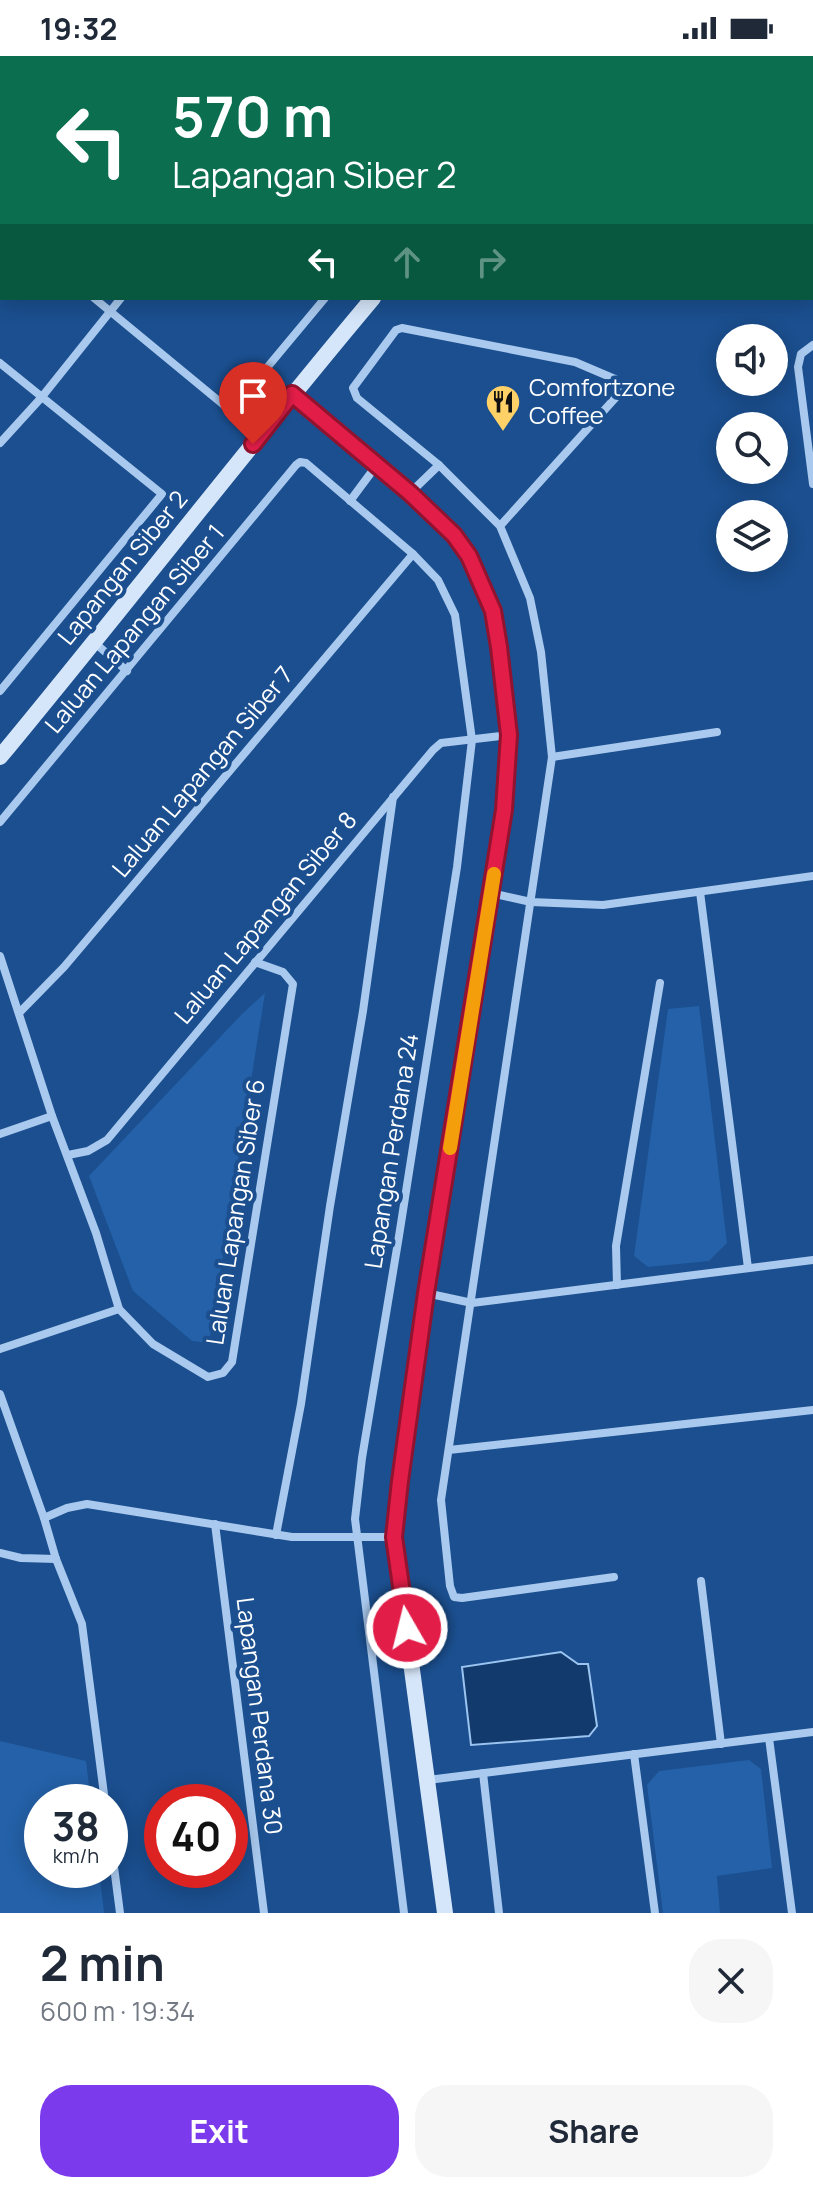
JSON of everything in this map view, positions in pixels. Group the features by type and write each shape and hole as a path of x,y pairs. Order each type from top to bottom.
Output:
{"street":[{"path":"96,300 231,411 323,300"},
{"path":"0,443 41,398 119,300"},
{"name":"Lapangan Siber 2","path":"0,757 371,300"},
{"path":"500,526 617,396 619,384 615,379 575,362 402,328 396,330 353,388 357,398 439,465 500,526 530,598 541,652 552,757 441,1500 450,1586 454,1597 462,1598 614,1577"},
{"path":"813,345 801,354 798,367 813,484"},
{"path":"0,363 162,494 0,691"},
{"path":"292,394 410,493 454,535 469,556 493,611 509,735 504,810 426,1293 394,1537 445,1913"},
{"name":"Lapangan Perdana 24","path":"300,462 306,463 413,554 438,580 455,615 472,740 457,867 362,1458 355,1519 404,1913"},
{"name":"Laluan Lapangan Siber 1","path":"0,822 300,462"},
{"path":"410,493 439,465"},
{"path":"350,501 376,466"},
{"name":"Laluan Lapangan Siber 7","path":"20,1012 64,967 413,554"},
{"path":"95,643 127,671"},
{"path":"552,757 717,732"},
{"name":"Laluan Lapangan Siber 8","path":"68,1155 88,1151 107,1140 441,743 509,735"},
{"path":"276,1535 301,1404 363,1011 393,797"},
{"path":"491,893 531,902 603,905 813,876"},
{"path":"700,892 748,1268"},
{"name":"Laluan Lapangan Siber 6","path":"0,956 52,1116 96,1233 119,1309 153,1344 208,1377 223,1373 232,1362 293,984 283,972 255,962"},
{"path":"617,1285 616,1246 660,983"},
{"path":"0,1134 52,1116"},
{"path":"426,1293 472,1303 813,1260"},
{"path":"0,1349 119,1309"},
{"path":"0,1394 56,1559 82,1624 103,1784"},
{"path":"449,1450 813,1410"},
{"path":"44,1518 87,1504 276,1535 394,1537"},
{"name":"Lapangan Perdana 30","path":"215,1524 264,1913"},
{"path":"0,1553 21,1558 56,1559"},
{"path":"701,1581 721,1744"},
{"path":"428,1780 813,1732"},
{"path":"769,1738 792,1913"},
{"path":"634,1754 655,1913"},
{"path":"483,1773 499,1913"},
{"path":"117,1888 120,1913"}],"shaded area":[{"path":"265,993 209,1343 192,1341 133,1291 89,1176"},
{"path":"699,1006 727,1243 709,1261 648,1267 634,1256 668,1009"},
{"path":"561,1652 578,1664 588,1664 597,1726 589,1736 471,1745 462,1667"},
{"path":"0,1741 86,1761 89,1784 24,1784 24,1888 101,1888 104,1913 0,1913"},
{"path":"749,1760 761,1769 772,1868 717,1876 720,1913 663,1913 647,1785 659,1771"}],"slow traffic":[{"path":"450,1148 494,874"}],"place":[{"name":"Comfortzone Coffee","path":"503,433"}],"route":[{"path":"253,444 292,394 410,493 454,535 480,578 493,611 499,647 509,735 504,810 426,1293 394,1537 407,1628"}]}
